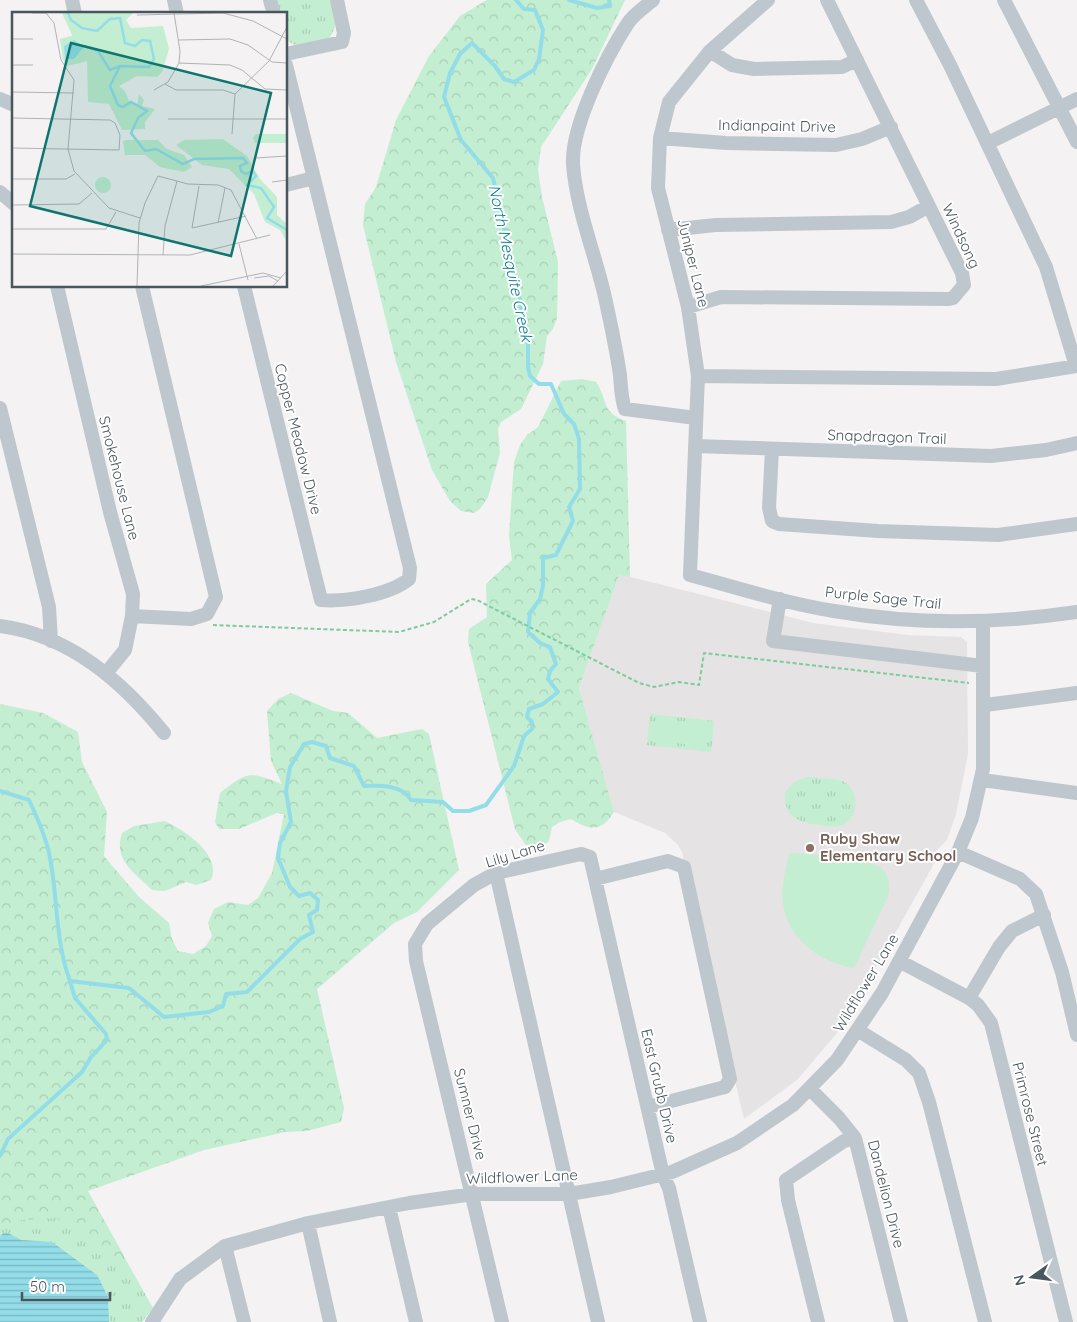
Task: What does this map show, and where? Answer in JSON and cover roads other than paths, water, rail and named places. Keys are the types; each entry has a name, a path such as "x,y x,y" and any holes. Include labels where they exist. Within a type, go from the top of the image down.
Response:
{"street":[{"path":"288,54 342,42 344,33 336,0"},
{"path":"653,0 629,21 607,60 573,145 573,165 578,194 604,292 620,375 621,400 625,409 696,418"},
{"name":"Juniper Lane","path":"690,575 698,376 688,307 658,188 660,138 669,102 710,51 768,0"},
{"name":"Windsong","path":"688,307 721,297 953,298 964,285 962,273 827,0"},
{"path":"698,376 996,379 1076,366 1046,267 988,143 916,0"},
{"path":"1004,0 1077,142"},
{"path":"710,51 732,65 754,69 842,67 857,60"},
{"path":"288,73 314,178 288,184"},
{"path":"0,99 12,104"},
{"path":"988,143 1077,99"},
{"name":"Indianpaint Drive","path":"660,138 726,143 836,145 862,139 891,128"},
{"name":"Copper Meadow Drive","path":"244,288 321,600 338,601 398,588 409,579 410,568 314,178"},
{"path":"1,194 12,202"},
{"path":"668,230 716,225 891,222 909,218 929,206"},
{"name":"Smokehouse Lane","path":"57,288 110,512 133,594 132,616 125,650 107,672"},
{"path":"132,616 191,619 207,614 216,597 142,288"},
{"path":"0,408 48,607 51,641"},
{"name":"Snapdragon Trail","path":"695,446 991,456 1046,450 1077,443"},
{"path":"772,449 769,508 772,520 779,524 878,531 998,534 1077,524"},
{"name":"Purple Sage Trail","path":"690,575 780,599 835,611 903,620 983,621 1077,612"},
{"path":"780,599 773,641 984,666"},
{"name":"Wildflower Lane","path":"152,1322 180,1279 225,1246 308,1223 389,1207 473,1194 569,1194 663,1176 737,1142 777,1117 810,1090 837,1060 859,1031 958,852 972,818 982,780 984,705 983,621"},
{"path":"0,626 14,628 51,641 91,660 107,672 142,706 164,733"},
{"path":"984,705 1077,693"},
{"path":"982,780 1077,792"},
{"path":"958,852 1020,879 1036,894 1062,972 1077,1035"},
{"name":"Lily Lane","path":"415,944 427,924 474,885 496,873 564,856 581,854 590,857"},
{"name":"East Grubb Drive","path":"590,857 663,1176 669,1188 700,1322"},
{"path":"596,879 668,861 684,867 730,1079 725,1087 648,1107"},
{"path":"496,873 598,1322"},
{"path":"969,998 999,947 1012,931 1044,915"},
{"name":"Sumner Drive","path":"415,944 416,960 502,1322"},
{"name":"Primrose Street","path":"899,961 969,998 978,1005 991,1023 1066,1322"},
{"path":"859,1031 906,1060 919,1073 929,1102 985,1322"},
{"name":"Dandelion Drive","path":"810,1090 839,1118 855,1138 901,1322"},
{"path":"818,1322 788,1200 786,1180 844,1141 855,1138"},
{"path":"389,1207 416,1322"},
{"path":"308,1223 330,1322"},
{"path":"225,1246 244,1322"}],"water":[{"path":"8,1233 21,1240 52,1242 97,1275 108,1297 109,1322 0,1322 0,1236"}],"waterway":[{"name":"North Mesquite Creek","path":"0,791 29,800 47,843 53,873 59,935 70,981 129,988 164,1017 209,1012 223,1006 226,994 247,992 300,939 313,932 309,915 317,910 318,900 310,893 299,896 290,887 278,858 280,843 291,822 286,791 290,767 304,744 312,742 326,746 330,758 354,766 364,786 391,787 402,791 411,800 443,802 453,811 469,811 486,805 514,766 524,736 532,729 532,722 527,717 529,709 543,704 558,692 548,679 550,671 556,664 550,647 540,643 528,632 530,613 540,599 543,586 543,558 556,555 573,521 569,507 580,489 579,439 574,424 564,414 551,384 539,384 530,376 528,367 528,336 493,178 461,140 444,97 450,73 460,54 472,43 495,66 504,79 514,82 534,70 539,59 543,30 535,10 524,9 516,0"},
{"name":"North Mesquite Creek","path":"569,0 597,8 610,6 609,0"},
{"path":"0,1156 8,1139 82,1072 91,1057 107,1040 106,1034 75,998 70,981"}],"place":[{"name":"Ruby Shaw Elementary School","path":"810,848"}]}
